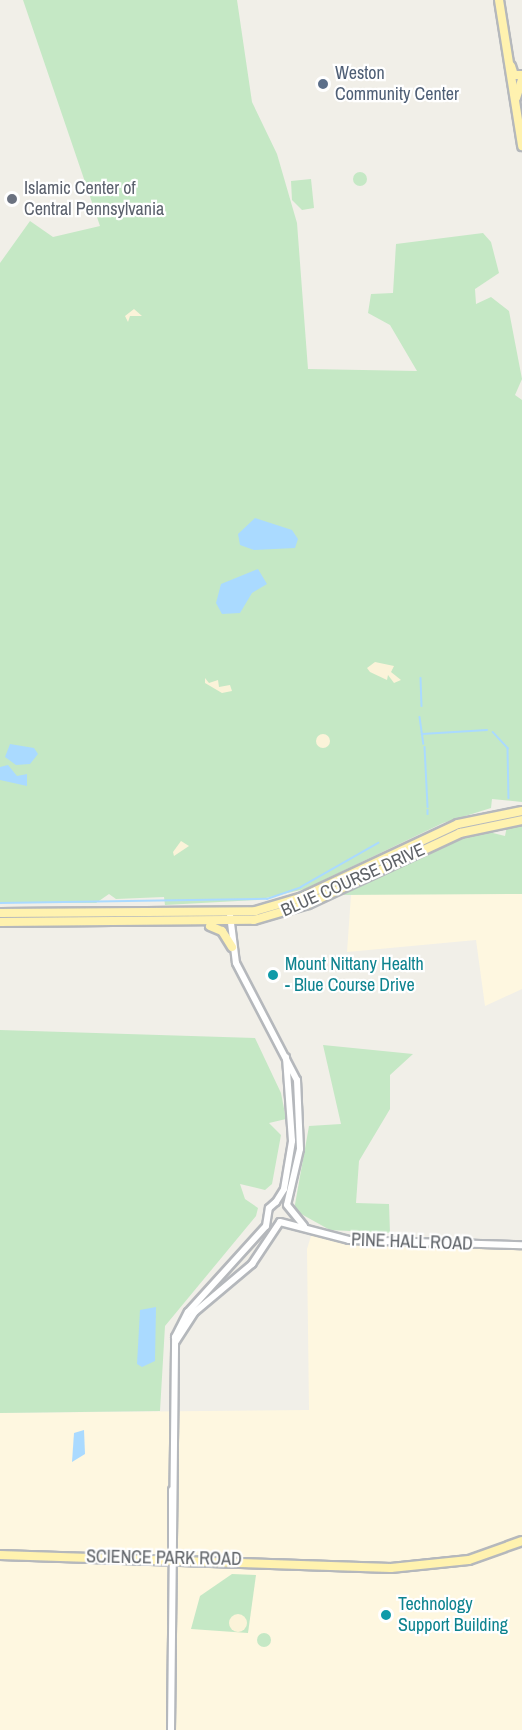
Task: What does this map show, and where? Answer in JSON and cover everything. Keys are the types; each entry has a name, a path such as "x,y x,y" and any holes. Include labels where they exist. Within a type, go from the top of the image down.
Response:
{"main road":[{"path":"499,0 522,146"},
{"path":"505,41 512,73 522,77 516,89 516,118"},
{"name":"BLUE COURSE DRIVE","path":"0,913 230,920 300,898 458,824 522,811"},
{"name":"BLUE COURSE DRIVE","path":"0,922 203,925 301,907 460,833 522,820"},
{"path":"203,925 222,931 232,947"},
{"name":"SCIENCE PARK ROAD","path":"0,1555 396,1565 469,1560 522,1541"}],"street":[{"path":"174,1344 195,1312 257,1257 281,1222 287,1209 301,1123 297,1080 232,947 230,920"},
{"path":"171,1730 174,1344 186,1316 247,1249 284,1189 292,1142 286,1057"},
{"name":"PINE HALL ROAD","path":"275,1202 287,1209 304,1226"},
{"name":"PINE HALL ROAD","path":"268,1214 281,1222 304,1226 349,1240 522,1245"}],"shaded area":[{"path":"369,892 522,894 522,989 485,1006 476,940 347,952 351,895"},
{"path":"322,1234 409,1242 522,1240 522,1730 0,1730 0,1413 309,1410 307,1249 311,1236"}],"green space":[{"path":"23,0 237,0 252,102 277,154 297,223 308,369 417,371 390,325 368,313 371,294 393,293 396,244 483,233 491,242 499,273 475,289 476,304 491,297 509,311 522,379 515,395 522,400 522,802 492,799 491,808 443,823 305,889 257,900 165,905 164,897 116,899 109,894 96,903 0,903 0,263 30,221 53,237 100,226"},
{"path":"357,172 363,172 367,179 363,186 357,186 353,182 353,176"},
{"path":"311,179 314,208 302,210 292,200 291,181"},
{"path":"522,823 522,894 333,895 432,848 485,831 505,836 507,826"},
{"path":"0,1030 255,1038 281,1093 286,1119 269,1123 281,1135 272,1184 265,1190 240,1184 245,1199 258,1208 256,1216 165,1326 160,1411 0,1413"},
{"path":"323,1045 413,1054 390,1075 390,1109 359,1161 356,1203 389,1204 390,1233 330,1230 294,1210 309,1126 341,1124"},
{"path":"232,1574 256,1575 248,1633 191,1629 200,1596"},
{"path":"261,1633 267,1633 271,1640 267,1647 261,1647 257,1643 257,1637"}],"sand":[{"path":"134,309 142,316 130,316 128,322 125,316"},
{"path":"375,662 394,666 391,672 401,680 394,683 388,675 387,680 370,672 367,668"},
{"path":"205,678 209,683 218,680 219,687 230,685 232,691 222,693 205,683"},
{"path":"323,734 328,736 330,741 328,746 323,748 318,746 316,741 318,736"},
{"path":"181,841 189,846 174,856 173,852"},
{"path":"234,1614 242,1614 247,1619 245,1630 234,1632 229,1627 229,1619"}],"water":[{"path":"255,518 292,530 298,539 295,548 254,550 240,545 238,534"},
{"path":"258,569 267,584 252,593 240,613 222,614 216,603 221,584"},
{"path":"10,744 34,748 38,754 30,764 16,765 5,757"},
{"path":"8,765 17,776 27,774 27,786 0,780 0,767"},
{"path":"156,1307 155,1361 142,1367 137,1364 140,1310"},
{"path":"84,1430 85,1454 72,1462 74,1433"}],"waterway":[{"path":"421,678 422,706"},
{"path":"420,717 424,744"},
{"path":"422,734 487,730"},
{"path":"493,732 508,748 509,798"},
{"path":"425,747 428,807"},
{"path":"0,903 267,899 301,887 378,843"}],"place":[{"name":"Weston Community Center","path":"323,84"},
{"name":"Islamic Center of Central Pennsylvania","path":"12,199"},
{"name":"Mount Nittany Health - Blue Course Drive","path":"273,975"},
{"name":"Technology Support Building","path":"386,1615"}]}
